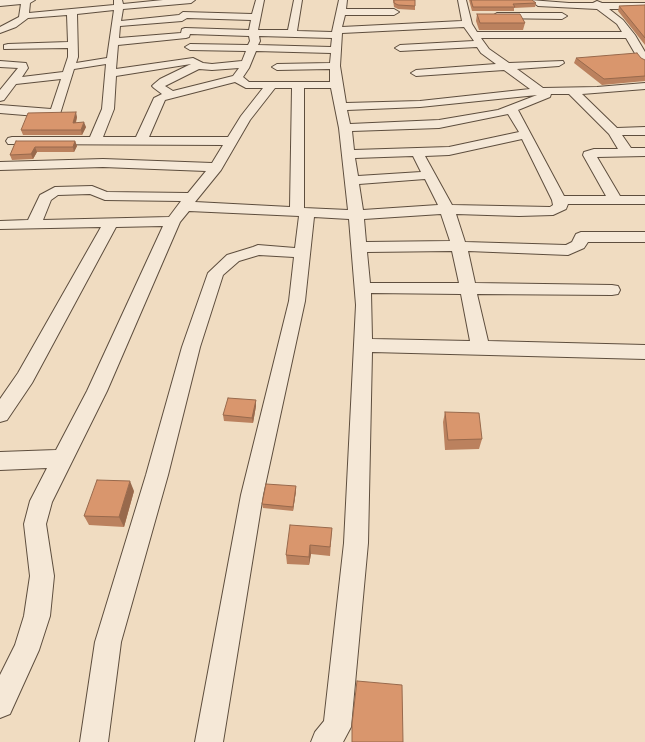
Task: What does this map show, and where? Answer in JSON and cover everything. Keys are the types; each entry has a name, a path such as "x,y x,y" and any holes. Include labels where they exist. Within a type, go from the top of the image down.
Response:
{"street":[{"path":"4,50 21,34 26,17 26,0"},
{"path":"0,2 31,0"},
{"path":"0,18 72,12 119,4 191,0 183,17 196,64"},
{"path":"289,34 292,33 298,0"},
{"path":"391,0 394,12 405,26"},
{"path":"345,128 439,124 510,109 546,95 480,43 474,18 462,0"},
{"path":"534,0 538,3 645,6"},
{"path":"95,141 108,109 113,42 119,4"},
{"path":"597,4 620,22 637,40 645,62"},
{"path":"225,5 234,8 258,8"},
{"path":"325,742 337,728 356,544 362,345 362,288 359,247 345,128 336,85 336,32 342,6 394,12"},
{"path":"116,24 258,8"},
{"path":"141,141 156,103 160,98 169,94 237,78 247,67 255,41 253,33 258,8"},
{"path":"0,110 48,113 56,111 73,57 72,12"},
{"path":"113,42 186,33 289,34 336,32 474,18 562,16"},
{"path":"0,30 13,26 26,17"},
{"path":"400,48 480,43 524,35 637,40"},
{"path":"520,46 527,45 529,42 524,35"},
{"path":"480,43 504,48"},
{"path":"4,50 73,45"},
{"path":"190,47 336,50"},
{"path":"0,704 26,650 37,616 42,576 35,524 41,501 97,391 183,208 216,167 233,141 272,73 280,49"},
{"path":"14,81 69,71 112,60"},
{"path":"416,73 558,63"},
{"path":"0,64 22,65 23,68 0,98"},
{"path":"111,73 196,64 247,67"},
{"path":"169,94 158,86 196,64"},
{"path":"237,78 246,85 272,73 335,66"},
{"path":"272,73 298,86 336,85"},
{"path":"209,742 252,495 297,300 302,212 298,86"},
{"path":"341,106 420,104 539,91 573,91 645,86"},
{"path":"573,91 636,152 645,167"},
{"path":"34,224 45,198 55,191 92,190 105,196 183,208 356,215 447,210 553,211 561,206 559,200 526,134 510,109"},
{"path":"0,160 12,141 26,112"},
{"path":"614,132 645,131"},
{"path":"348,154 449,151 526,134"},
{"path":"12,141 233,141"},
{"path":"417,152 447,210 459,246 480,347"},
{"path":"616,200 589,155 594,153 636,152"},
{"path":"0,166 103,163 216,167"},
{"path":"352,180 430,175"},
{"path":"559,200 645,200"},
{"path":"0,225 111,222 183,208"},
{"path":"0,414 8,390 25,378 111,222"},
{"path":"359,247 459,246 568,250 579,245 581,237 645,237"},
{"path":"94,742 108,642 157,476 191,348 216,273 233,258 258,250 301,253"},
{"path":"362,288 612,290"},
{"path":"362,345 645,352"},
{"path":"0,460 62,458"}],"building":[{"path":"394,0 415,0 415,6 398,5 394,3"},
{"path":"471,0 532,0 536,3 513,4 515,7 473,7"},
{"path":"645,5 645,38 619,6"},
{"path":"477,14 520,14 525,23 480,23"},
{"path":"637,53 645,60 645,76 604,79 576,58"},
{"path":"76,112 73,123 84,122 81,130 21,130 28,113"},
{"path":"16,141 75,141 73,147 35,147 31,154 10,155"},
{"path":"228,398 256,400 252,418 223,415"},
{"path":"445,412 479,413 482,439 448,440"},
{"path":"97,480 130,481 119,517 84,516"},
{"path":"266,484 296,486 293,507 262,504"},
{"path":"290,525 332,528 330,547 310,545 309,557 286,555"},
{"path":"357,681 402,685 403,742 352,742"}]}
